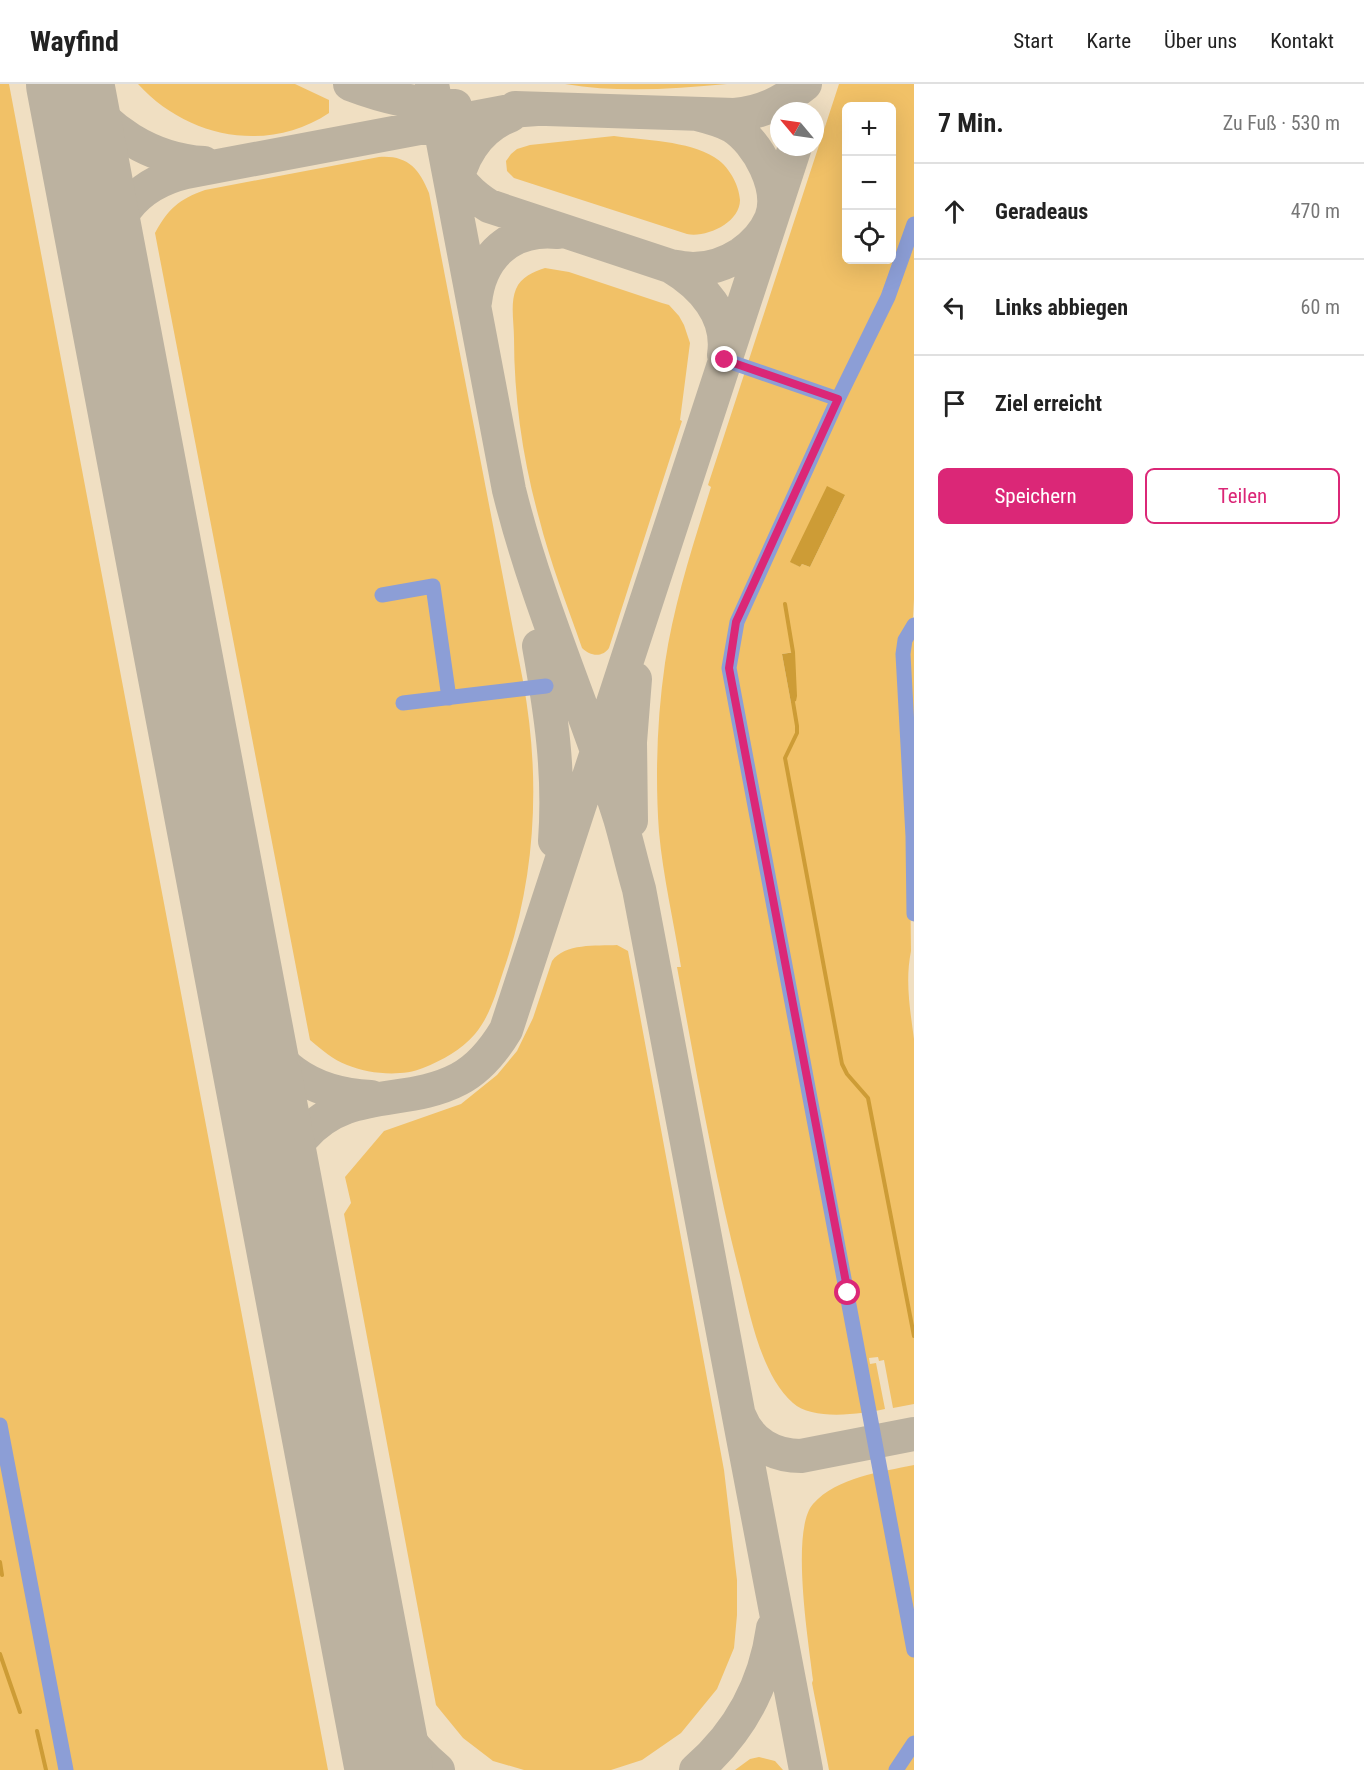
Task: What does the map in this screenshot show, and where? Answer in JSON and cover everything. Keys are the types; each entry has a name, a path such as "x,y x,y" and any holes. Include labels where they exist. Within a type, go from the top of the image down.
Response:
{"lane":[{"path":"914,224 888,297 838,399 736,622 729,668 914,1650"},
{"path":"725,360 838,399"},
{"path":"382,595 433,586 449,698"},
{"path":"914,625 905,640 903,654 913,836 914,914"},
{"path":"403,703 546,686"},
{"path":"0,1425 66,1770"},
{"path":"896,1770 914,1743"}],"shaded area":[{"path":"0,84 914,84 914,1770 13,1770 0,1730"},
{"path":"0,84 9,84 328,1770 0,1770"},
{"path":"138,84 295,84 329,100 329,113 305,126 280,133 255,136 229,134 204,128 180,117"},
{"path":"565,84 727,84 666,89 625,89"},
{"path":"839,84 914,84 914,599 913,617 907,627 911,951 908,984 914,1039 914,1404 893,1408 884,1360 879,1361 878,1357 869,1358 870,1364 876,1363 885,1409 838,1415 812,1412 801,1409 793,1403 773,1377 758,1343 722,1198 677,967 681,967 661,849 657,790 659,726 665,663 679,596 711,487 708,485 815,156 824,156 824,130","holes":["845,495 810,567 802,564 800,567 791,562","795,652 791,703 782,654"]},
{"path":"614,136 679,144 714,157 732,175 740,200 739,208 734,216 721,227 703,234 687,234 514,178 507,171 506,161 517,149 530,145"},
{"path":"379,157 397,158 411,165 421,177 429,193 523,681 532,755 532,828 523,901 514,937 489,1012 475,1034 464,1045 438,1062 405,1073 365,1071 347,1065 310,1040 155,233 175,206 188,197 205,190"},
{"path":"545,268 569,272 669,305 684,325 690,343 680,420 682,421 609,648 599,655 589,653 582,648 559,583 533,496 520,429 513,300 516,289 524,278"},
{"path":"827,486 845,495 810,567 802,564 800,567 790,562"},
{"path":"914,631 914,810 906,654"},
{"path":"795,652 797,696 796,701 791,703 782,654"},
{"path":"617,945 628,951 724,1470 737,1580 734,1648 717,1689 681,1733 642,1760 611,1770 524,1770 493,1761 463,1738 436,1705 344,1214 351,1203 345,1177 384,1131 461,1104 497,1075 517,1051 533,1018 552,961 558,955 573,948"},
{"path":"914,1465 914,1770 829,1770 812,1683 805,1616 802,1562 806,1518 813,1504 834,1488 860,1477"},
{"path":"759,1757 775,1761 783,1770 735,1770 750,1759"}],"waterway":[{"path":"785,604 793,652"},
{"path":"793,702 797,733 785,758 842,1064 847,1074 868,1098 914,1336"},
{"path":"0,1562 2,1575"},
{"path":"0,1654 20,1712"},
{"path":"37,1731 46,1770"}],"taxiway":[{"path":"77,84 100,115 131,140 166,156 204,163"},
{"path":"350,84 402,100 455,106"},
{"path":"432,84 509,490 533,573 620,818 639,889 806,1770"},
{"path":"515,108 734,115 772,106 805,84"},
{"path":"106,275 112,238 118,222 137,196 167,178 186,172 510,111 537,109"},
{"path":"449,162 466,187 489,206 670,266 690,269 706,268 736,257 759,238 771,219 774,194 766,167 742,133 724,122 697,114"},
{"path":"455,194 460,169 471,147 488,128 511,115"},
{"path":"283,1206 283,1188 289,1161 303,1137 320,1121 338,1110 378,1099 418,1093 459,1079 474,1070 486,1058 506,1030 792,156"},
{"path":"475,302 483,271 501,248 526,234 558,232"},
{"path":"670,266 693,282 718,314 725,340 724,355"},
{"path":"539,646 555,767 555,841"},
{"path":"631,821 630,742 635,679"},
{"path":"245,1008 267,1046 294,1073 328,1090 371,1097"},
{"path":"740,1417 750,1434 764,1446 781,1454 801,1456 914,1434"},
{"path":"696,1770 725,1740 738,1724 748,1706 764,1669 773,1628"},
{"path":"371,1675 398,1727 416,1749 438,1770"}],"runway":[{"path":"70,84 389,1770"}],"route":[{"path":"725,360 838,399 736,622 729,668 848,1293"}]}
